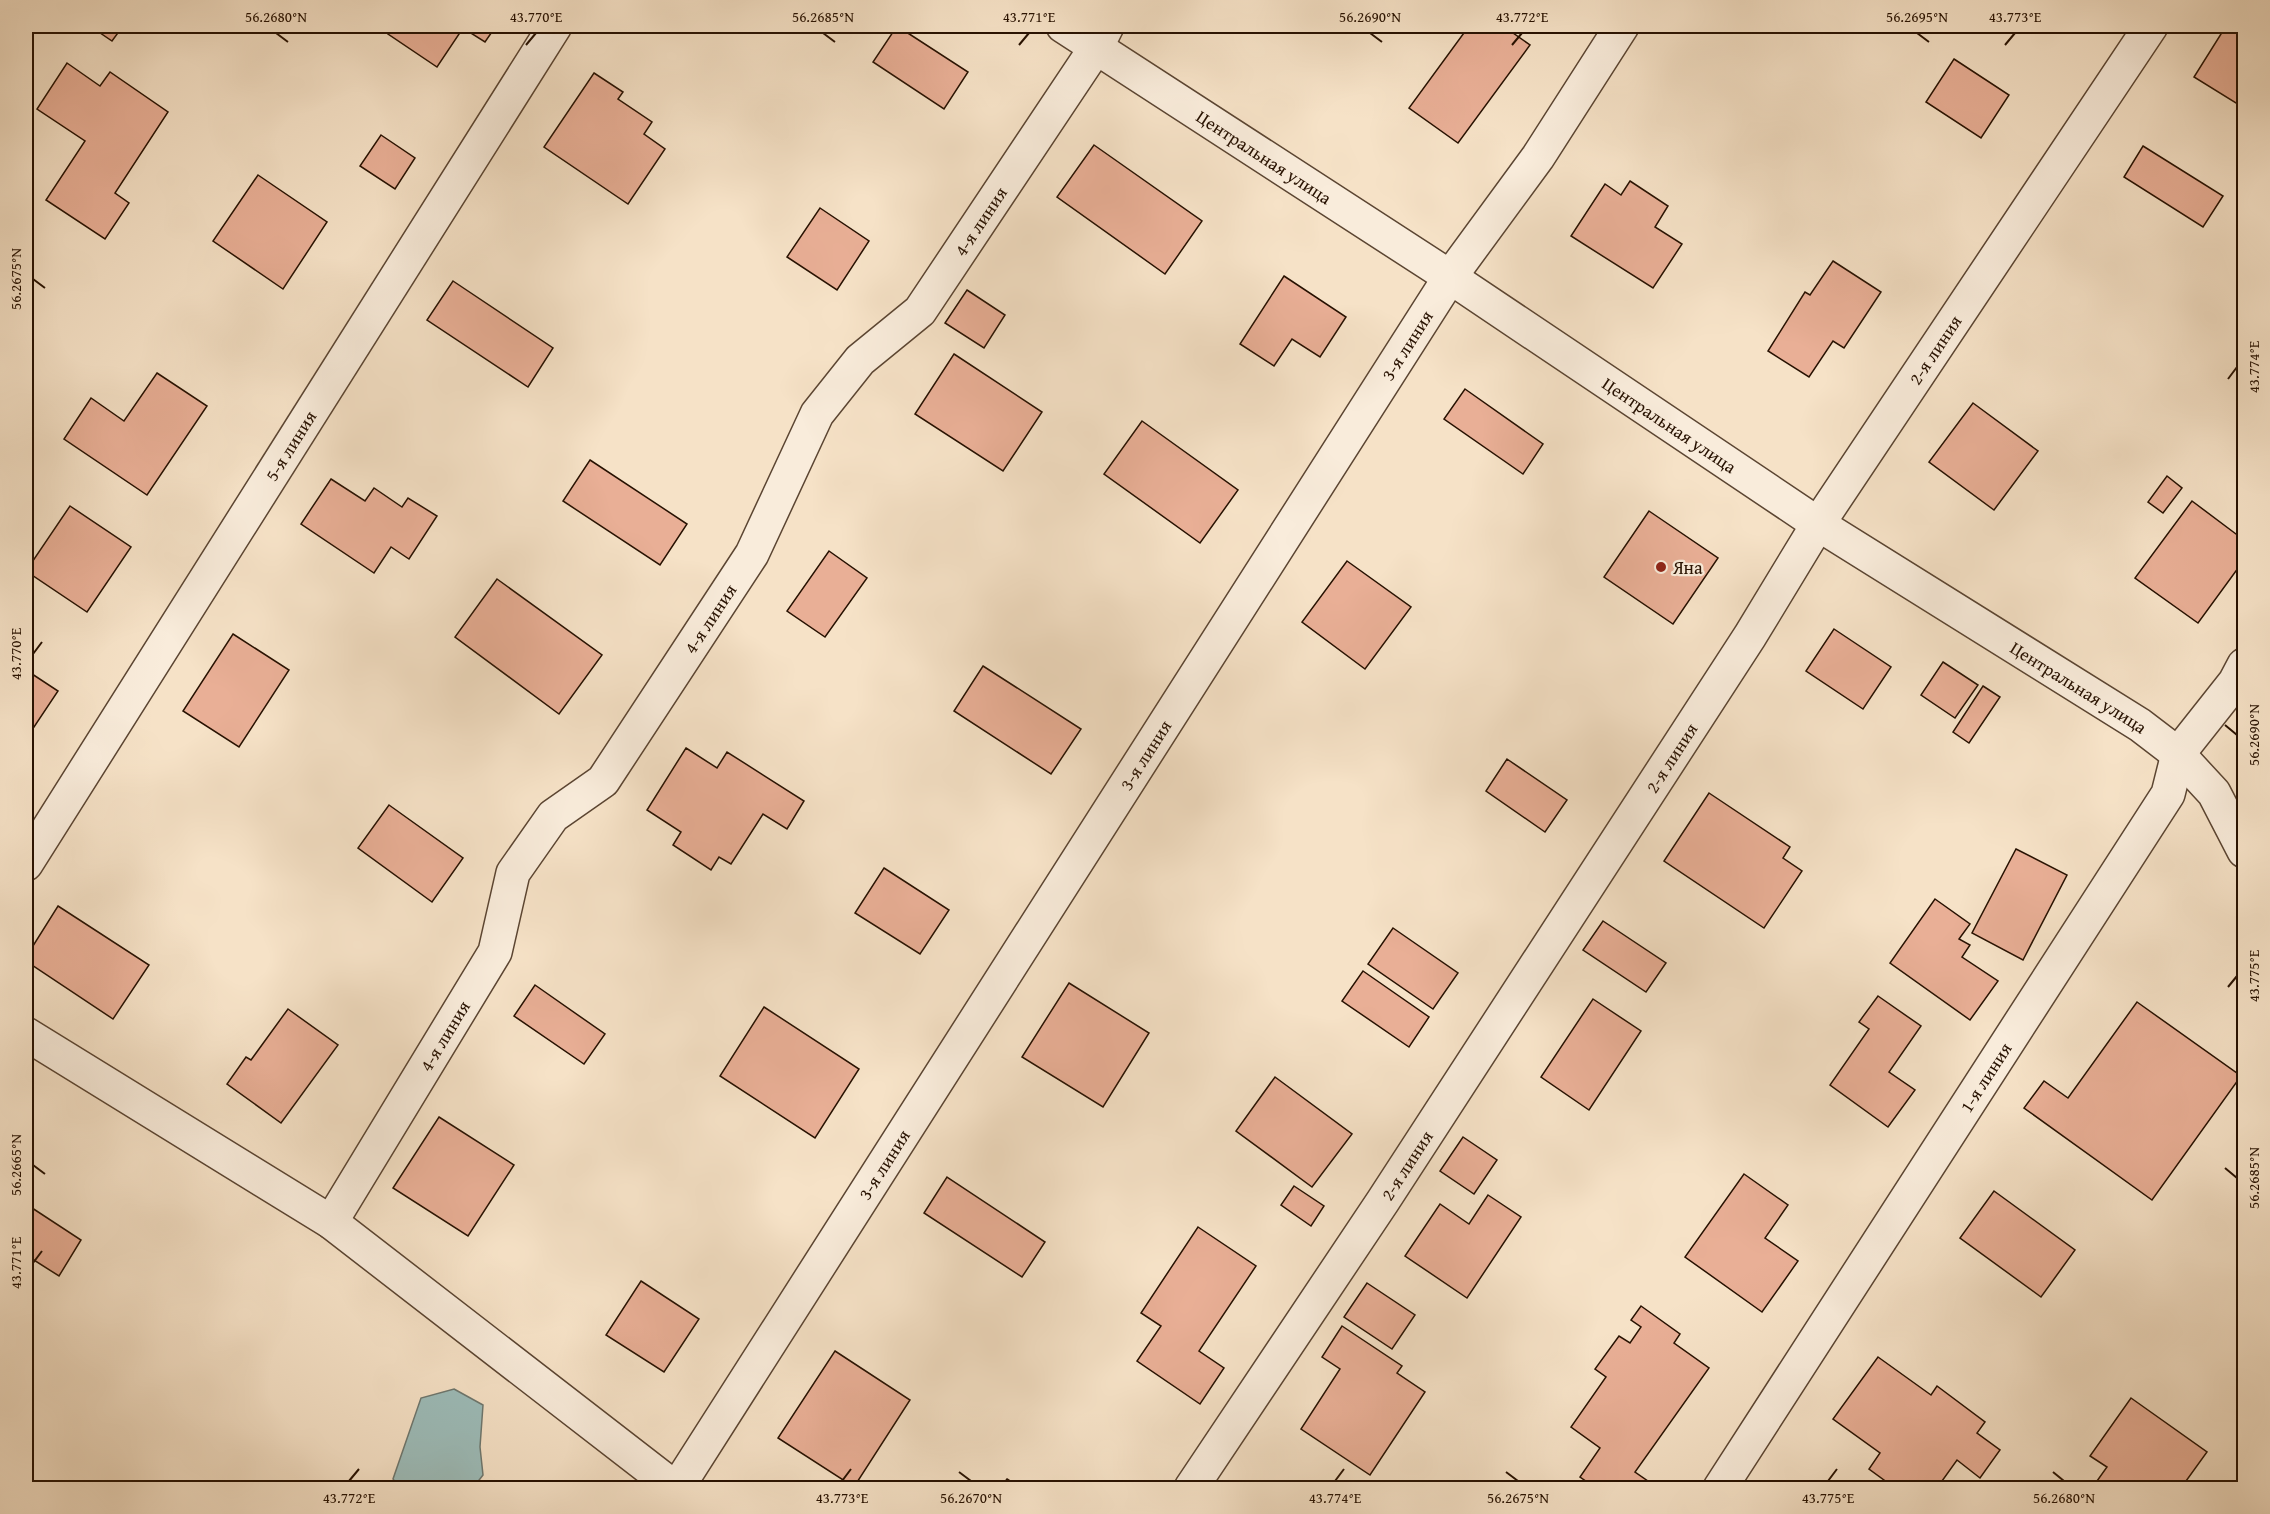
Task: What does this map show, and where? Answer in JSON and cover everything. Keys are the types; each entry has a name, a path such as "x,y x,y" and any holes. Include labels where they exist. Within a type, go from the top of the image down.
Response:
{"street":[{"name":"5-я линия","path":"26,864 555,26"},
{"name":"Центральная улица","path":"1063,26 1102,36 1450,277 1818,524 2140,725 2178,754 2214,793 2243,844"},
{"name":"3-я линия","path":"676,1488 1450,277 1538,157 1622,26"},
{"name":"2-я линия","path":"1191,1488 1383,1201 1743,646 1818,524 2151,26"},
{"name":"4-я линия","path":"331,1222 495,952 513,873 553,816 603,781 752,554 818,414 860,360 920,311 1102,36"},
{"name":"1-я линия","path":"1720,1488 2168,794 2178,754 2235,682 2244,665"},
{"path":"26,1034 331,1222 676,1488"}],"water":[{"path":"454,1389 483,1405 480,1447 483,1475 473,1488 399,1488 393,1479 421,1398"}],"building":[{"path":"90,26 123,26 112,41"},
{"path":"393,26 496,26 485,42 463,28 437,67 388,34"},
{"path":"897,26 968,72 944,109 873,62"},
{"path":"1469,26 1503,26 1530,45 1458,143 1409,108"},
{"path":"2079,26 2093,26 2088,32"},
{"path":"2226,26 2244,35 2244,108 2194,77"},
{"path":"1954,59 2009,95 1981,138 1926,102"},
{"path":"67,63 100,86 110,72 168,112 115,193 129,203 105,239 46,200 85,141 37,109"},
{"path":"594,73 623,92 618,99 652,122 644,134 665,149 628,204 544,147"},
{"path":"381,135 415,158 395,189 360,166"},
{"path":"1094,145 1202,221 1165,274 1057,197"},
{"path":"2143,146 2223,196 2203,227 2124,177"},
{"path":"258,175 327,222 283,289 213,241"},
{"path":"1630,181 1668,206 1655,227 1682,244 1653,288 1571,236 1605,184 1621,195"},
{"path":"820,208 869,241 837,290 787,257"},
{"path":"1833,261 1881,292 1844,348 1833,341 1809,377 1768,351 1805,292 1810,295"},
{"path":"1284,276 1346,317 1320,357 1292,339 1274,366 1240,344"},
{"path":"453,281 553,348 528,387 427,320"},
{"path":"967,290 1005,315 984,348 945,323"},
{"path":"954,354 1042,412 1003,471 915,414"},
{"path":"157,373 207,406 147,495 64,439 91,398 124,421"},
{"path":"1465,389 1543,444 1523,474 1444,419"},
{"path":"1973,403 2038,451 1994,510 1929,462"},
{"path":"1142,421 1238,490 1200,543 1104,474"},
{"path":"590,460 687,524 660,565 563,501"},
{"path":"2167,476 2182,488 2163,513 2148,502"},
{"path":"331,479 365,501 374,488 402,507 408,498 437,516 409,559 391,547 374,573 301,524"},
{"path":"2192,501 2244,540 2244,560 2198,623 2135,578"},
{"path":"70,506 131,547 87,612 26,571"},
{"name":"Яна","path":"1649,511 1718,558 1673,624 1604,577"},
{"path":"829,551 867,578 825,637 787,611"},
{"path":"1347,561 1411,607 1365,669 1302,622"},
{"path":"497,579 602,655 559,714 455,637"},
{"path":"1834,629 1891,667 1863,709 1806,671"},
{"path":"233,634 289,670 239,747 183,711"},
{"path":"1943,662 1978,685 1955,718 1921,695"},
{"path":"983,666 1081,729 1051,774 954,711"},
{"path":"26,670 58,691 34,727 26,722"},
{"path":"1983,686 2000,697 1969,743 1953,732"},
{"path":"686,748 717,768 727,752 804,801 787,829 763,814 731,864 719,857 711,870 673,845 681,832 647,810"},
{"path":"1507,759 1567,800 1545,832 1486,791"},
{"path":"1709,793 1790,847 1783,858 1802,871 1764,928 1664,861"},
{"path":"389,805 463,858 432,902 358,848"},
{"path":"2016,849 2067,875 2023,960 1972,933"},
{"path":"884,868 949,910 920,954 855,913"},
{"path":"1935,899 1970,924 1959,939 1970,945 1962,957 1998,981 1970,1020 1890,963"},
{"path":"58,906 149,965 113,1019 26,961 26,957"},
{"path":"1603,921 1666,963 1646,992 1583,950"},
{"path":"1393,928 1458,973 1433,1009 1368,964"},
{"path":"1363,971 1429,1017 1409,1047 1342,1001"},
{"path":"1069,983 1149,1033 1103,1107 1022,1057"},
{"path":"535,985 605,1034 584,1064 514,1016"},
{"path":"1878,996 1921,1026 1889,1072 1915,1090 1888,1127 1830,1085 1869,1029 1859,1022"},
{"path":"1593,999 1641,1031 1589,1110 1541,1077"},
{"path":"2137,1002 2241,1076 2152,1200 2024,1108 2044,1081 2068,1098"},
{"path":"764,1007 859,1069 815,1138 720,1076"},
{"path":"288,1009 338,1045 281,1123 227,1084 246,1057 251,1060"},
{"path":"1275,1077 1352,1134 1312,1187 1236,1131"},
{"path":"439,1117 514,1165 468,1236 393,1188"},
{"path":"1463,1137 1497,1160 1474,1194 1440,1171"},
{"path":"1744,1174 1788,1205 1765,1238 1798,1261 1762,1312 1685,1257"},
{"path":"947,1177 1045,1242 1022,1277 924,1213"},
{"path":"1294,1186 1324,1206 1311,1226 1281,1205"},
{"path":"1994,1191 2075,1250 2041,1297 1960,1238"},
{"path":"1488,1195 1521,1217 1467,1298 1405,1256 1440,1204 1469,1224"},
{"path":"26,1204 81,1240 59,1276 26,1255"},
{"path":"1198,1227 1256,1266 1199,1351 1224,1368 1200,1404 1137,1361 1161,1326 1141,1313"},
{"path":"641,1281 699,1319 664,1372 606,1335"},
{"path":"1367,1283 1415,1315 1392,1349 1344,1317"},
{"path":"1641,1306 1680,1334 1674,1343 1709,1368 1635,1472 1658,1488 1596,1488 1580,1477 1600,1448 1571,1427 1606,1377 1595,1369 1619,1336 1630,1343 1641,1327 1631,1320"},
{"path":"1342,1326 1402,1366 1397,1373 1425,1392 1370,1475 1301,1429 1340,1369 1322,1357"},
{"path":"835,1351 910,1400 854,1487 778,1438"},
{"path":"1878,1357 1931,1395 1937,1386 1985,1422 1977,1433 2000,1450 1980,1478 1957,1460 1937,1488 1895,1488 1869,1469 1880,1453 1833,1419"},
{"path":"2131,1398 2207,1452 2181,1488 2092,1488 2107,1467 2090,1456"},
{"path":"1007,1479 1021,1488 1000,1488"}],"place":[{"name":"Яна","path":"1661,567"}]}
